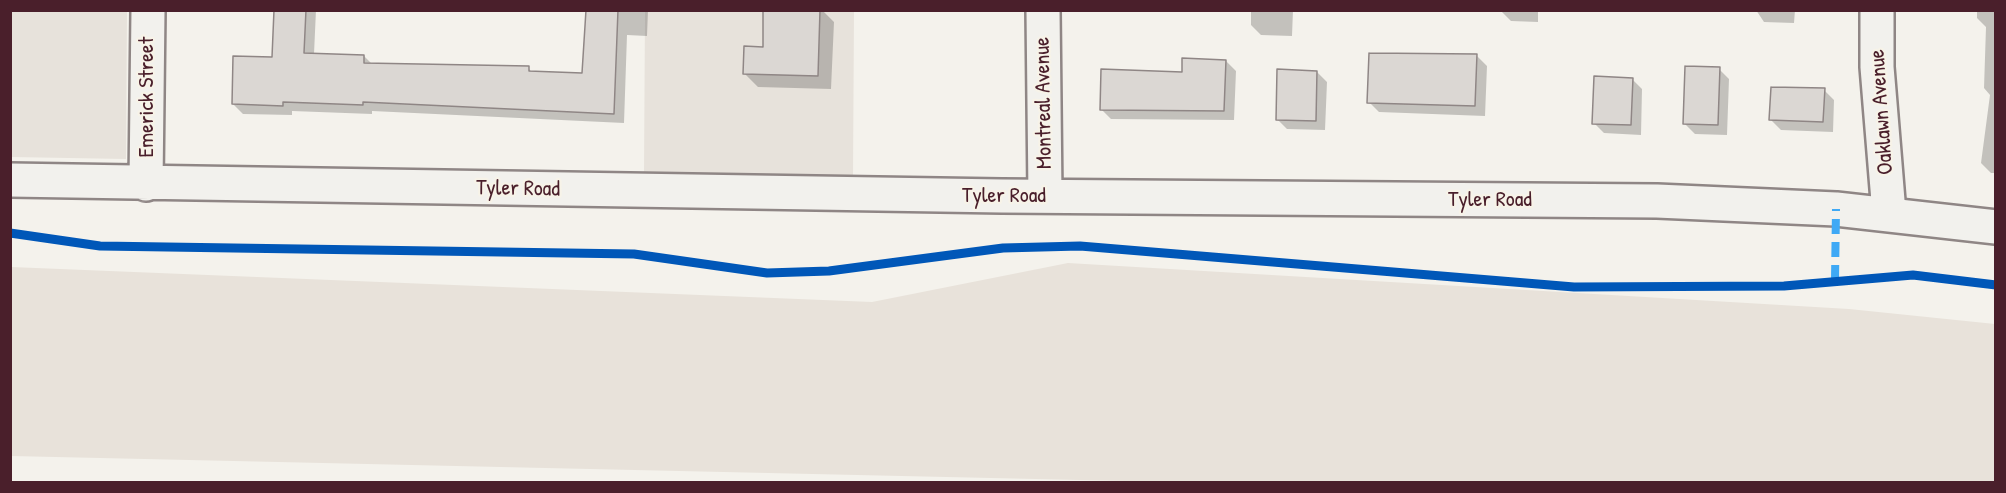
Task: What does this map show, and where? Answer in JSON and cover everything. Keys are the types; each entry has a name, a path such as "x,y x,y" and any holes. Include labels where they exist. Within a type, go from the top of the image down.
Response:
{"street":[{"name":"Emerick Street","path":"146,184 148,10"},
{"name":"Montreal Avenue","path":"1043,10 1045,196"},
{"name":"Oaklawn Avenue","path":"1877,10 1877,67 1888,213"},
{"name":"Tyler Road","path":"10,180 146,184 1045,196 1657,201 1888,213 1995,227"}],"shaded area":[{"path":"11,10 127,11 126,159 11,157"},
{"path":"645,11 854,11 853,176 644,172"},
{"path":"1068,263 1849,309 1995,324 1995,482 1169,482 11,456 11,267 872,302"}],"building":[{"path":"274,10 306,10 304,53 364,55 364,63 529,66 529,71 582,73 586,10 618,10 614,114 363,102 363,105 283,102 283,106 232,104 233,56 272,57"},
{"path":"763,10 820,10 818,76 743,74 744,46 763,47"},
{"path":"1369,53 1477,54 1475,106 1367,103"},
{"path":"1182,58 1226,60 1224,111 1100,110 1101,69 1182,72"},
{"path":"1685,66 1720,67 1718,125 1683,124"},
{"path":"1277,69 1317,71 1316,121 1276,120"},
{"path":"1594,76 1633,78 1631,125 1592,124"},
{"path":"1771,87 1825,88 1823,122 1769,120"}],"marked path":[{"path":"1835,280 1836,209"}],"cycle path":[{"path":"10,233 100,246 634,254 767,273 829,271 1003,248 1080,246 1574,287 1784,286 1913,275 1996,285"}]}
